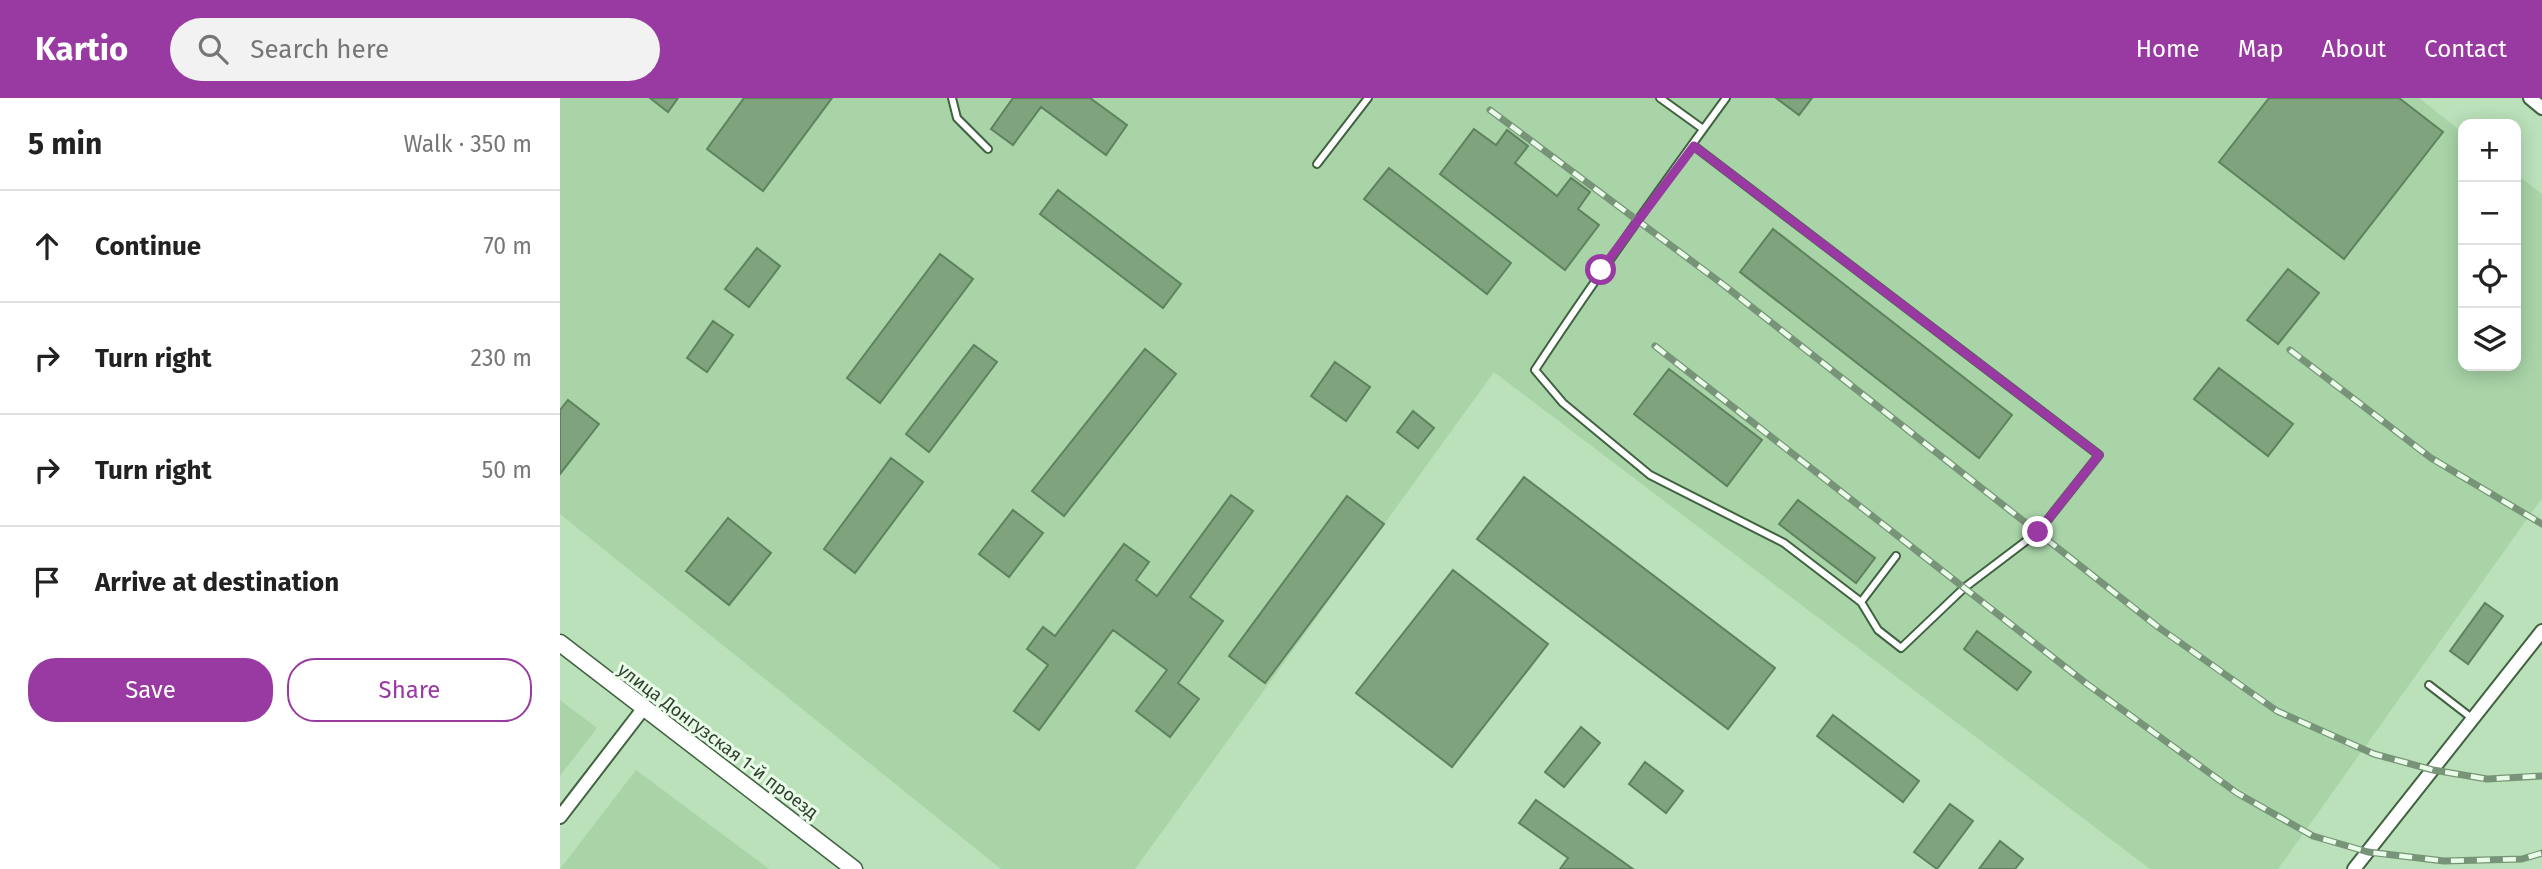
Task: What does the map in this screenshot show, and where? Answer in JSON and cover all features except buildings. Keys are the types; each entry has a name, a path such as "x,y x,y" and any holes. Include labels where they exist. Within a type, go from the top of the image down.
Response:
{"street":[{"path":"2530,98 2542,108"},
{"path":"2354,869 2542,631"},
{"name":"улица Донгузская 1-й проезд","path":"560,643 854,869"},
{"path":"560,817 643,709"}],"lane":[{"path":"952,98 957,118 988,149"},
{"path":"1317,164 1368,98"},
{"path":"1660,98 1703,129"},
{"path":"1694,146 2099,455 2038,532 1964,588 1901,648 1878,630 1861,602 1784,543 1650,475 1563,403 1535,370 1601,270 1694,146 1726,98"},
{"path":"1861,602 1896,556"},
{"path":"2429,685 2473,719"}],"shaded area":[{"path":"560,98 2419,98 2458,129 2458,371 2521,371 2521,178 2542,194 2542,498 2278,869 2150,869 1494,372 1135,869 1001,869 560,514"},
{"path":"560,700 597,728 560,776"},
{"path":"636,770 769,869 560,869"}],"railway":[{"path":"1490,110 1725,286 2158,627 2277,711 2374,754 2433,770 2487,779 2542,776"},
{"path":"1655,346 2087,684 2237,793 2313,836 2368,852 2444,861 2522,859 2542,853"},
{"path":"2290,350 2431,458 2542,524"}],"route":[{"path":"1601,270 1694,146 2099,455 2038,532"}]}
